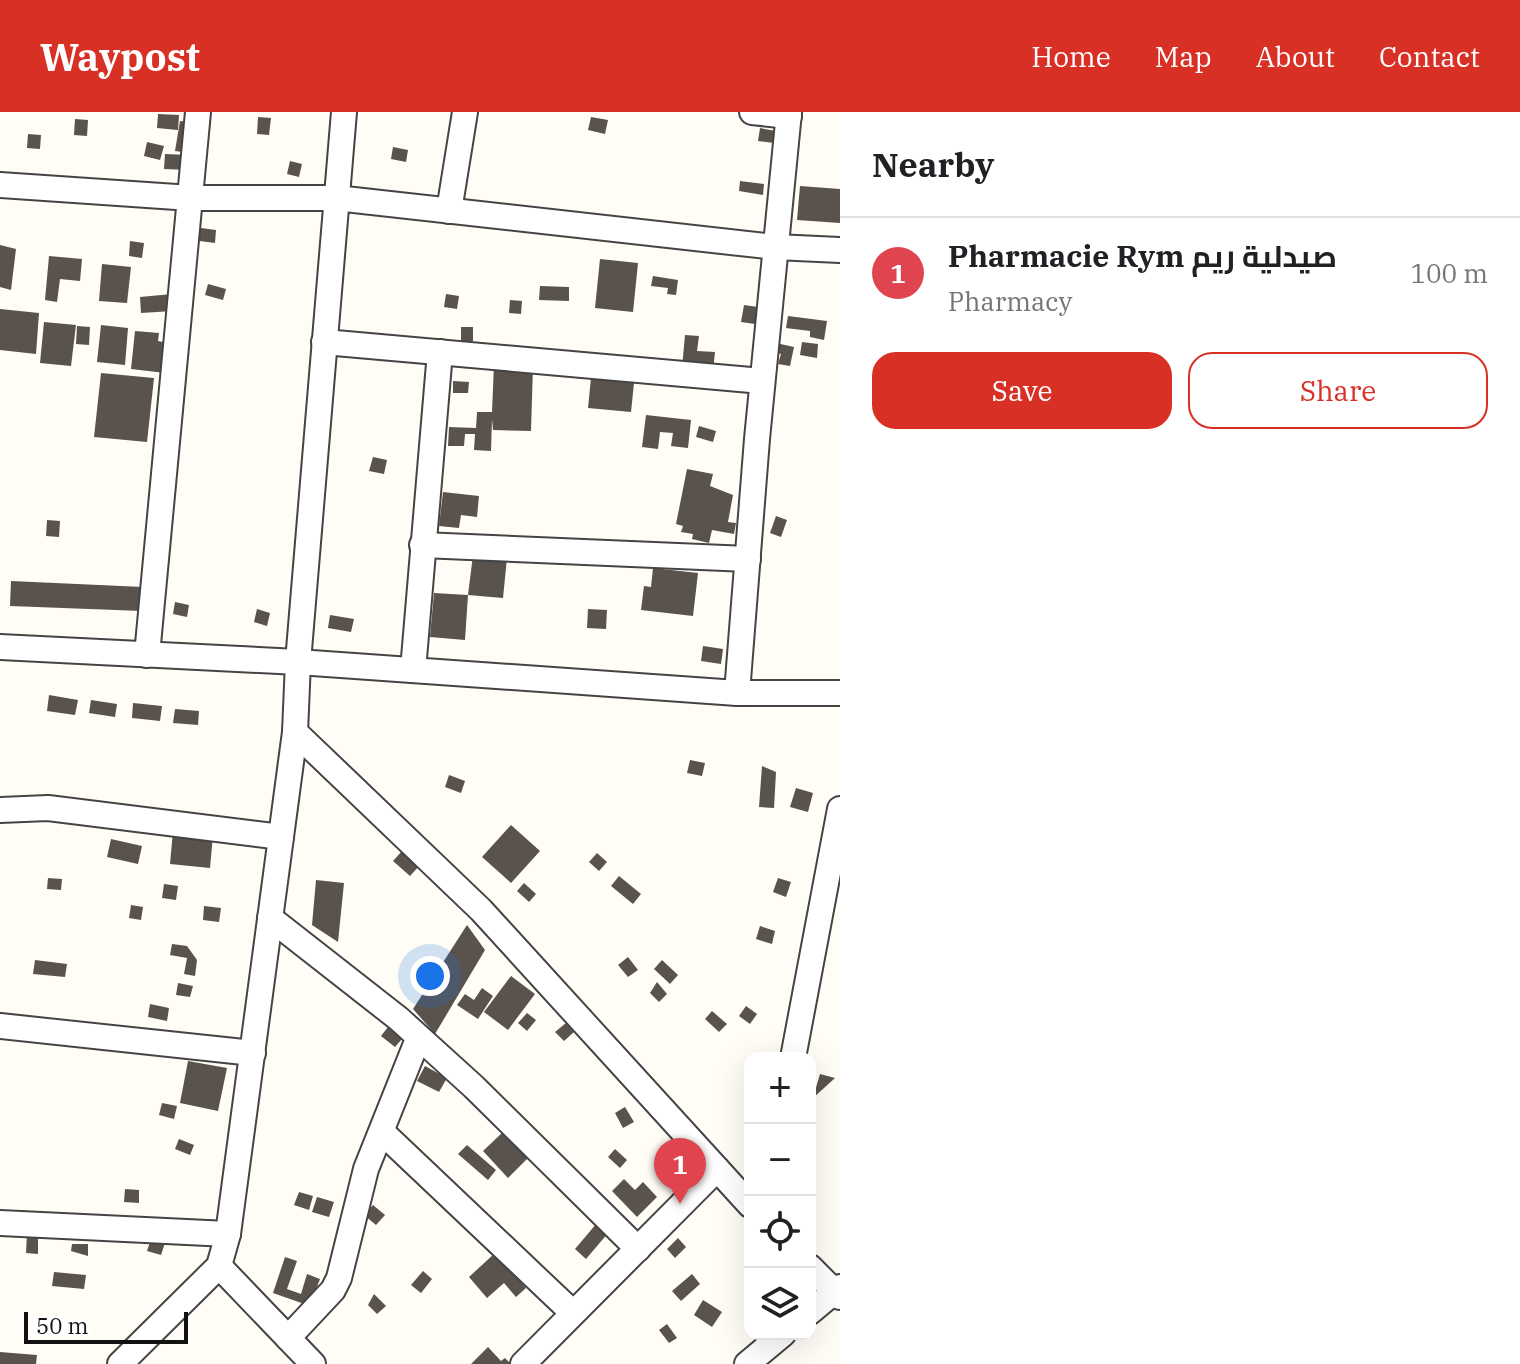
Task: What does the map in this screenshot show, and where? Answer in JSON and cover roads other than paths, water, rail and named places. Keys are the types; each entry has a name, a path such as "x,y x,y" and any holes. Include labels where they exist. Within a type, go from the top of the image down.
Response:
{"street":[{"path":"147,655 198,112"},
{"path":"120,1364 219,1266 228,1234 295,732 298,662 344,112"},
{"path":"449,211 465,112"},
{"path":"737,693 762,381 789,114 752,112"},
{"path":"0,185 191,198 336,198 775,247 840,250"},
{"path":"324,342 762,381"},
{"path":"413,670 440,352"},
{"path":"422,545 748,559"},
{"path":"0,647 298,662 737,693 840,693"},
{"path":"295,732 481,910 744,1198"},
{"path":"0,810 48,808 281,837"},
{"path":"794,1052 837,838 840,809"},
{"path":"270,918 399,1019 474,1087 638,1249"},
{"path":"0,1026 253,1053"},
{"path":"288,1338 333,1290 339,1278 366,1169 418,1039"},
{"path":"382,1132 573,1313"},
{"path":"523,1364 717,1169"},
{"path":"0,1223 228,1234"},
{"path":"219,1266 313,1364"},
{"path":"811,1268 838,1292 816,1308"},
{"path":"747,1364 776,1340"}],"place":[{"name":"Pharmacie Rym صيدلية ريم","path":"680,1204"}]}
